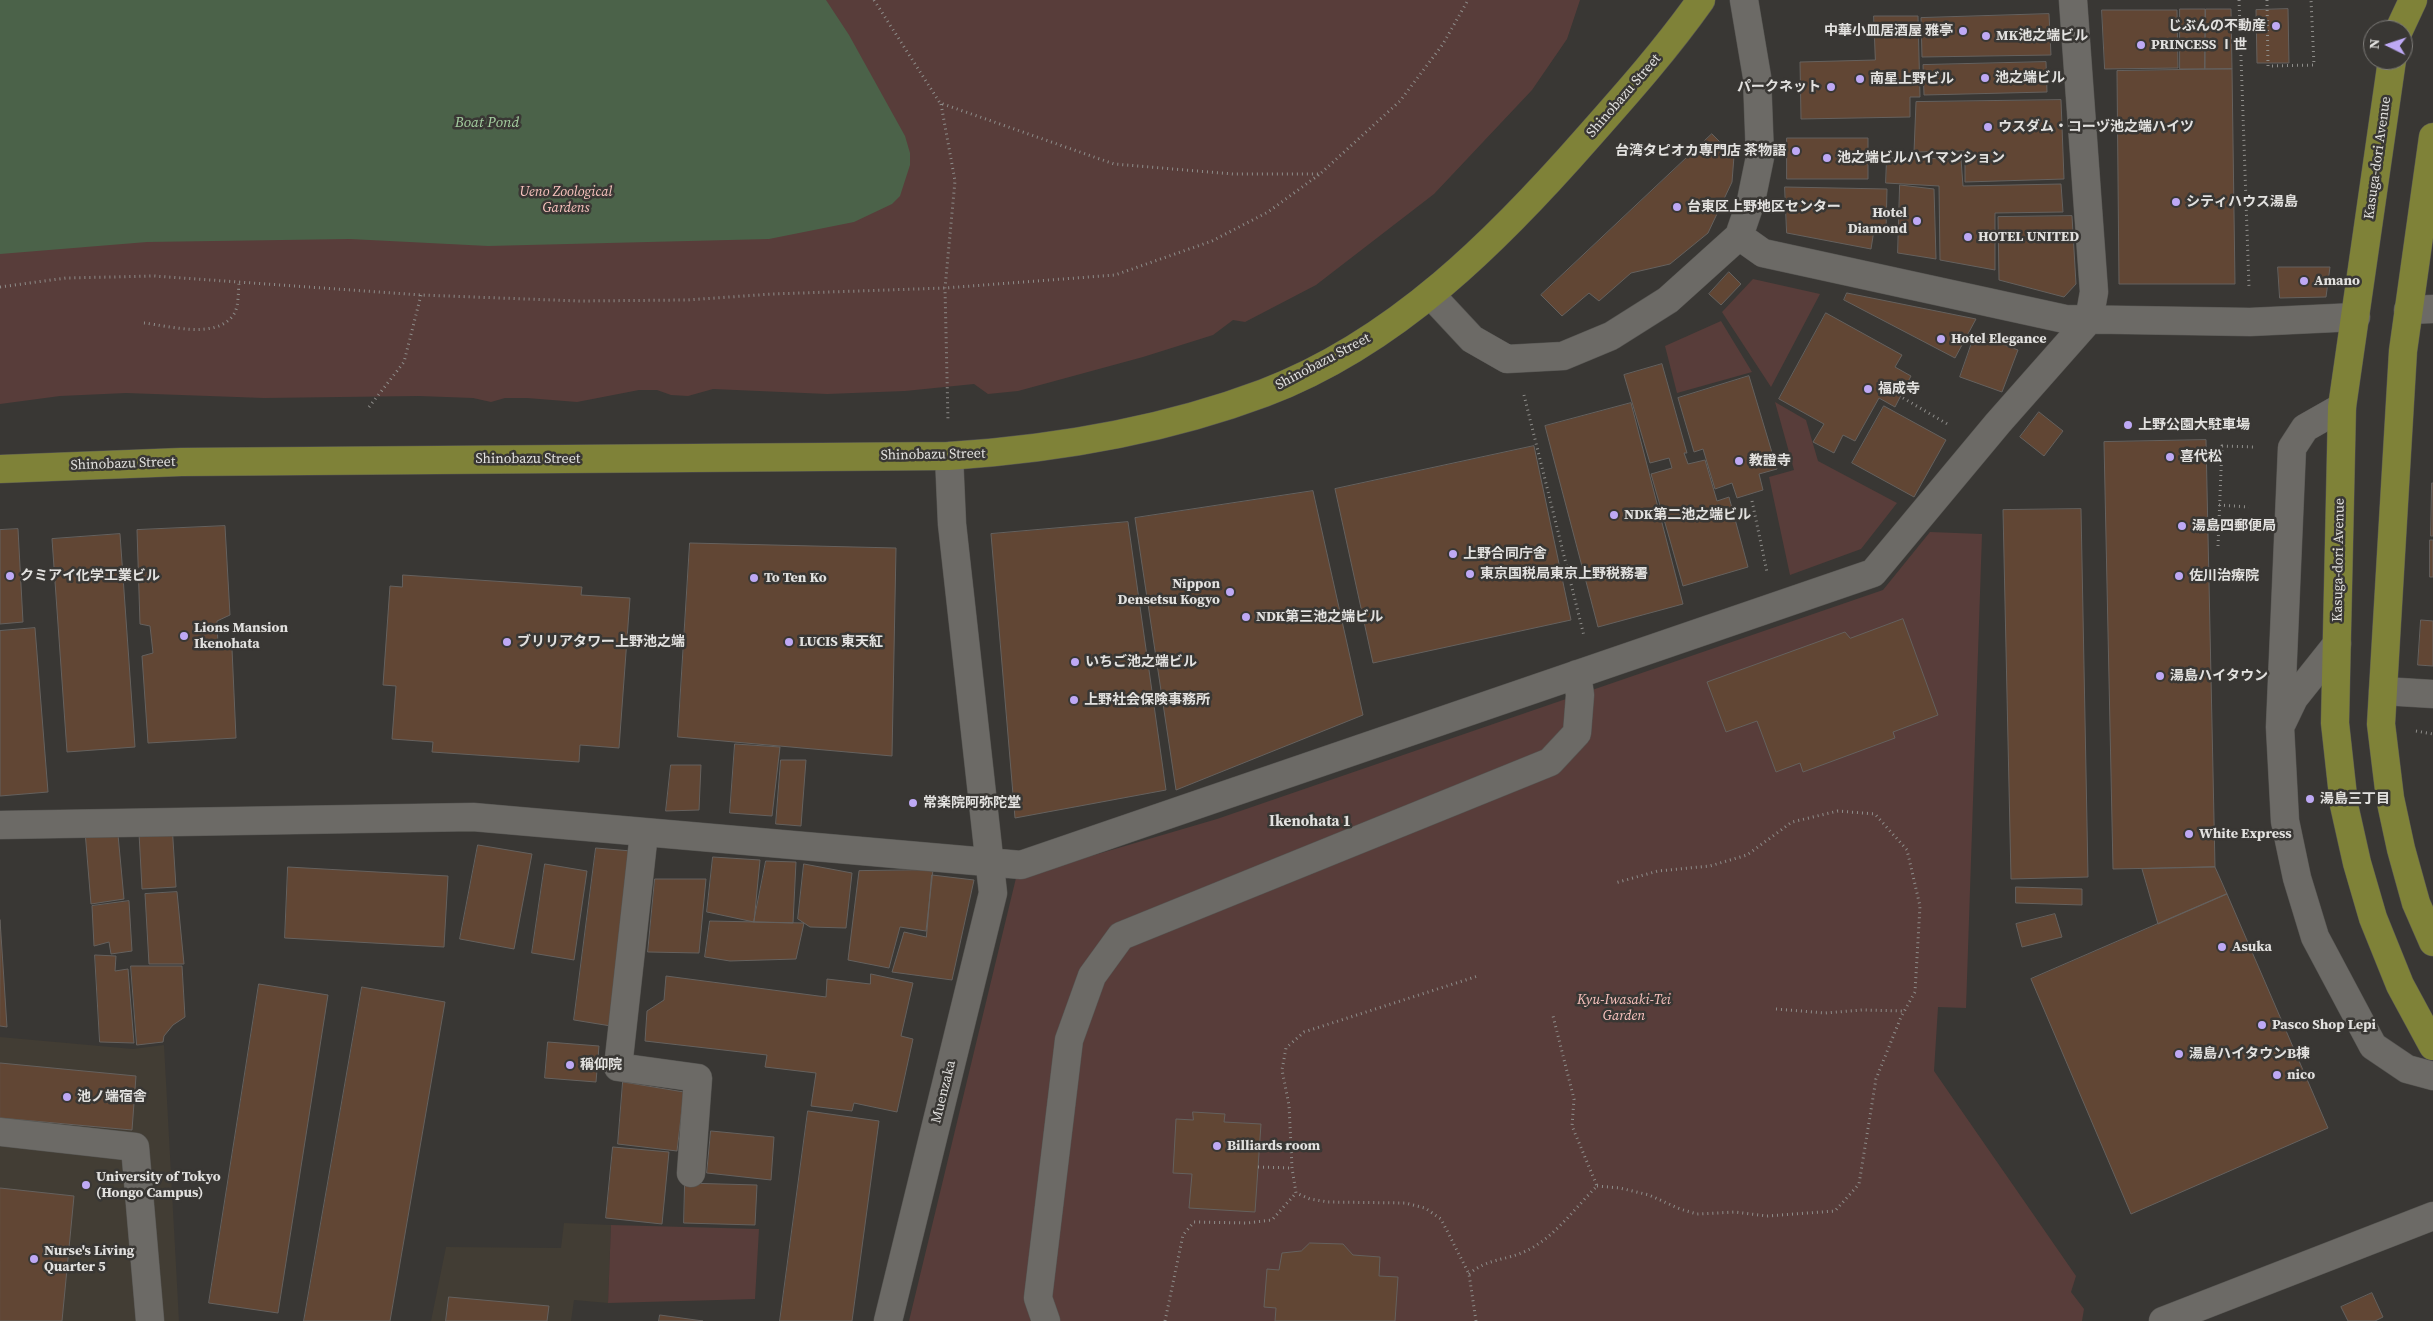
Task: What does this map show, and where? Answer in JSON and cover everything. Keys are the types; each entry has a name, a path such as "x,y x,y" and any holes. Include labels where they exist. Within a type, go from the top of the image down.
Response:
{"main road":[{"name":"Shinobazu Street","path":"0,469 181,462 949,456 1010,452 1101,438 1186,418 1265,393 1328,363 1379,333 1431,295 1496,235 1557,173 1668,46 1701,0"},
{"path":"2404,20 2412,0"},
{"name":"Kasuga-dori Avenue","path":"2391,70 2342,407 2336,723 2344,805 2356,862 2372,918 2400,984 2433,1044"},
{"path":"2433,137 2422,228 2420,309 2398,413 2381,724 2390,798 2401,849 2416,903 2433,942"}],"street":[{"path":"1431,295 1472,339 1508,359 1563,356 1611,336 1668,300 1739,236 1751,201 1760,157 1757,77 1744,0"},
{"path":"0,826 473,817 1021,865 1873,573 1998,424 2089,320 2094,292 2073,0"},
{"path":"1739,236 1763,253 2065,319 2250,322 2356,317"},
{"path":"2342,407 2305,428 2292,448 2280,727 2286,821 2296,878 2315,937 2373,1046 2407,1069 2433,1076"},
{"name":"Muenzaka","path":"888,1321 993,894 952,524 949,456"},
{"path":"2280,727 2294,698 2337,644"},
{"path":"1046,1321 1038,1298 1070,1040 1092,976 1120,936 1550,762 1577,733 1580,695 1576,674"},
{"path":"2383,691 2433,694"},
{"path":"644,833 618,1067 698,1078 691,1173"},
{"path":"0,1132 134,1147 150,1321"},
{"path":"2163,1321 2433,1216"}],"path":[{"path":"874,0 940,103 955,181 945,288 949,456"},
{"path":"0,286 66,278 144,276 421,295 579,301 687,300 772,294 945,288 1115,275 1212,241 1268,212 1320,174 1400,101 1443,44 1468,0"},
{"path":"2239,0 2250,322"},
{"path":"2267,0 2268,66 2314,65 2311,0"},
{"path":"940,103 1114,164 1233,174 1320,174"},
{"path":"144,323 203,329 226,322 235,312 240,283"},
{"path":"369,407 404,362 421,295"},
{"path":"1524,394 1585,642"},
{"path":"1903,398 1951,426"},
{"path":"2218,546 2222,446 2292,448"},
{"path":"1752,501 1769,581"},
{"path":"2219,505 2248,507"},
{"path":"2410,729 2433,734"},
{"path":"1597,1186 1620,1188 1649,1195 1680,1209 1697,1214 1736,1212 1767,1216 1835,1211 1859,1184 1876,1079 1904,1011 1915,992 1920,906 1907,850 1875,814 1838,811 1792,822 1748,854 1710,866 1658,871 1615,883"},
{"path":"1296,1193 1292,1168 1289,1105 1282,1070 1286,1048 1304,1032 1478,976"},
{"path":"1776,1009 1825,1013 1862,1010 1904,1011"},
{"path":"1553,1016 1574,1099 1572,1126 1597,1186"},
{"path":"1258,1167 1292,1168"},
{"path":"1469,1274 1480,1264 1525,1251 1549,1235 1597,1186"},
{"path":"1296,1193 1310,1199 1328,1202 1405,1203 1425,1208 1440,1218 1469,1274 1476,1321"},
{"path":"1164,1321 1183,1235 1194,1222 1247,1224 1272,1220 1296,1193"}],"shaded area":[{"name":"University of Tokyo (Hongo Campus)","path":"0,1037 133,1049 164,1045 179,1321 0,1321"},
{"path":"564,1223 611,1225 608,1303 574,1300 571,1321 431,1321 446,1247 561,1248"}],"green space":[{"name":"Ueno Zoological Gardens","path":"0,0 1580,0 1567,39 1532,90 1434,194 1316,285 1245,322 1233,320 1213,335 1143,357 1018,391 988,394 974,384 905,391 827,394 713,389 688,396 671,395 657,390 639,390 577,402 527,398 505,398 491,402 473,398 419,396 264,398 126,393 60,396 0,404"},
{"path":"1753,279 1820,294 1771,387 1722,312"},
{"path":"1721,321 1752,372 1677,393 1665,346"},
{"path":"1775,402 1806,420 1818,461 1897,503 1861,549 1790,575 1769,477 1794,470"},
{"name":"Kyu-Iwasaki-Tei Garden","path":"1930,532 1982,534 1966,1008 1938,1007 1934,1071 2076,1276 2071,1292 2084,1309 2082,1321 909,1321 1016,878 1217,819 1883,590"},
{"path":"611,1225 759,1229 755,1299 608,1303"}],"water":[{"name":"Boat Pond","path":"0,0 826,0 849,35 905,136 910,153 910,165 900,196 892,204 854,222 769,239 488,246 350,239 147,242 0,254"}],"building":[{"path":"2180,9 2205,9 2205,69 2180,69"},
{"path":"2206,9 2231,9 2232,69 2205,69"},
{"path":"2288,9 2289,63 2257,63 2256,10"},
{"name":"PRINCESS Ⅰ世","path":"2102,10 2177,10 2178,68 2105,69"},
{"name":"MK池之端ビル","path":"2049,14 2051,55 1922,57 1921,18"},
{"name":"南星上野ビル","path":"1874,16 1918,16 1920,97 1910,97 1910,117 1801,119 1800,62 1875,60"},
{"name":"池之端ビル","path":"2046,62 2047,92 1924,95 1923,65"},
{"name":"シティハウス湯島","path":"2232,69 2235,284 2119,284 2117,71"},
{"name":"ウスダム・コーヅ池之端ハイツ","path":"2061,100 2064,179 1965,182 1965,151 1914,152 1916,102"},
{"name":"台東区上野地区センター","path":"1712,134 1734,156 1732,182 1708,233 1670,264 1631,273 1599,301 1589,293 1562,316 1541,295"},
{"name":"池之端ビルハイマンション","path":"1787,138 1868,138 1868,179 1787,179"},
{"name":"HOTEL UNITED","path":"1887,158 1961,159 1963,186 2061,184 2063,212 1995,213 1995,270 1940,260 1939,186 1886,183"},
{"name":"Hotel Diamond","path":"1900,185 1934,189 1936,259 1898,253"},
{"path":"1785,187 1887,189 1886,231 1874,230 1871,249 1787,233"},
{"path":"2072,216 2076,284 2064,297 1999,280 1998,217"},
{"path":"2278,267 2330,267 2326,297 2280,298"},
{"path":"1729,272 1741,284 1721,305 1709,294"},
{"name":"Hotel Elegance","path":"1847,293 1976,319 1955,358 1844,300"},
{"path":"1826,313 1902,355 1895,367 1911,376 1895,407 1879,398 1855,441 1843,435 1834,453 1813,442 1824,424 1779,399"},
{"path":"1975,334 2018,350 2002,392 1960,377"},
{"path":"1662,364 1687,453 1684,453 1688,464 1705,460 1717,501 1729,497 1748,567 1683,586 1651,474 1672,468 1669,458 1650,463 1624,375"},
{"path":"1749,376 1777,469 1759,474 1763,490 1737,498 1732,483 1715,489 1703,449 1694,452 1678,398"},
{"name":"NDK第二池之端ビル","path":"1631,403 1683,604 1598,627 1545,426"},
{"path":"1884,406 1946,440 1914,497 1852,463"},
{"path":"2039,412 2063,431 2044,456 2020,437"},
{"name":"湯島ハイタウン","path":"2206,440 2215,867 2113,869 2104,442"},
{"name":"上野合同庁舎","path":"1534,446 1571,620 1373,663 1335,489"},
{"path":"2432,483 2433,536 2431,536"},
{"name":"NDK第三池之端ビル","path":"1313,491 1363,715 1176,790 1135,518"},
{"path":"2081,509 2088,877 2011,879 2003,510"},
{"name":"いちご池之端ビル","path":"1128,522 1166,790 1015,818 991,534"},
{"name":"Lions Mansion Ikenohata","path":"225,526 230,615 217,621 218,646 232,649 236,738 148,743 142,656 153,653 150,626 140,624 137,530"},
{"name":"クミアイ化学工業ビル","path":"18,529 23,622 0,624 0,530"},
{"path":"120,534 135,747 67,752 52,539"},
{"path":"2430,540 2433,540 2433,577 2430,577"},
{"name":"LUCIS 東天紅","path":"690,543 896,548 892,756 678,737"},
{"name":"ブリリアタワー上野池之端","path":"403,575 582,587 581,595 630,598 619,748 580,745 579,762 432,752 433,742 392,739 396,686 383,685 390,586 402,587"},
{"path":"1903,619 1938,715 1893,732 1895,738 1803,772 1800,763 1776,772 1757,721 1726,732 1707,682 1845,632 1850,638"},
{"path":"2421,620 2433,621 2433,666 2418,665"},
{"path":"35,628 48,792 0,796 0,631"},
{"path":"735,744 780,747 772,816 730,813"},
{"path":"781,760 806,760 801,826 776,824"},
{"path":"671,765 701,765 699,810 666,811"},
{"path":"117,824 124,899 91,904 85,831"},
{"path":"172,824 176,887 142,889 139,833"},
{"path":"478,845 532,854 514,949 460,939"},
{"path":"596,848 631,851 611,1026 574,1020"},
{"path":"713,857 760,860 754,922 707,912"},
{"path":"766,861 796,862 793,923 754,922"},
{"path":"545,864 587,871 574,960 532,953"},
{"path":"804,864 852,873 846,928 810,927 798,919"},
{"path":"288,867 448,876 444,947 285,938"},
{"path":"2215,867 2227,894 2158,924 2142,869"},
{"path":"933,870 926,931 900,927 889,968 848,960 859,871"},
{"path":"932,875 974,880 952,980 892,972 904,932 926,937"},
{"path":"655,879 706,879 699,953 648,952"},
{"path":"2016,887 2082,889 2082,905 2016,903"},
{"path":"177,892 184,964 149,964 145,894"},
{"name":"湯島ハイタウンB棟","path":"2227,894 2328,1128 2131,1214 2031,979"},
{"path":"129,901 132,951 111,954 109,942 94,946 92,906"},
{"path":"2055,914 2062,937 2022,947 2016,924"},
{"path":"0,920 7,1027 0,1026"},
{"path":"710,921 804,923 796,959 730,961 705,957"},
{"path":"95,955 116,956 115,971 128,969 134,1043 100,1042"},
{"path":"131,966 182,966 185,1017 173,1025 164,1036 163,1042 137,1045"},
{"path":"871,974 913,983 901,1036 913,1039 897,1112 854,1103 852,1111 811,1106 816,1073 765,1067 767,1055 645,1041 647,1011 664,1000 666,976 826,997 827,979 870,984"},
{"path":"259,984 328,995 278,1313 209,1303"},
{"path":"362,987 445,1002 390,1321 304,1321"},
{"path":"548,1042 599,1046 596,1082 545,1078"},
{"name":"池ノ端宿舎","path":"0,1063 136,1076 132,1130 0,1118"},
{"path":"623,1082 684,1092 677,1151 618,1144"},
{"path":"808,1111 879,1121 852,1321 780,1321"},
{"name":"Billiards room","path":"1193,1112 1225,1114 1224,1122 1261,1124 1255,1212 1189,1208 1192,1174 1173,1173 1176,1119 1193,1120"},
{"path":"711,1131 774,1137 771,1180 707,1173"},
{"path":"613,1147 669,1152 662,1224 606,1218"},
{"path":"685,1183 757,1185 755,1225 684,1223"},
{"name":"Nurse's Living Quarter 5","path":"0,1188 74,1196 62,1321 0,1321"},
{"path":"1310,1243 1343,1244 1353,1255 1380,1257 1379,1276 1398,1277 1395,1321 1275,1321 1276,1308 1264,1307 1267,1269 1279,1270 1282,1253 1301,1251"},
{"path":"2372,1293 2383,1317 2375,1321 2348,1321 2341,1307"},
{"path":"449,1297 549,1306 547,1321 446,1321"},
{"path":"660,1315 703,1321 659,1321"}],"place":[{"name":"じぶんの不動産","path":"2276,26"},
{"name":"中華小皿居酒屋 雅亭","path":"1963,31"},
{"name":"MK池之端ビル","path":"1986,36"},
{"name":"PRINCESS Ⅰ世","path":"2141,45"},
{"name":"池之端ビル","path":"1985,78"},
{"name":"南星上野ビル","path":"1860,79"},
{"name":"パークネット","path":"1831,87"},
{"name":"ウスダム・コーヅ池之端ハイツ","path":"1988,127"},
{"name":"台湾タピオカ専門店 茶物語","path":"1796,151"},
{"name":"池之端ビルハイマンション","path":"1827,158"},
{"name":"シティハウス湯島","path":"2176,202"},
{"name":"台東区上野地区センター","path":"1677,207"},
{"name":"Hotel Diamond","path":"1917,221"},
{"name":"HOTEL UNITED","path":"1968,237"},
{"name":"Amano","path":"2304,281"},
{"name":"Hotel Elegance","path":"1941,339"},
{"name":"福成寺","path":"1868,389"},
{"name":"上野公園大駐車場","path":"2128,425"},
{"name":"喜代松","path":"2170,457"},
{"name":"教證寺","path":"1739,461"},
{"name":"NDK第二池之端ビル","path":"1614,515"},
{"name":"湯島四郵便局","path":"2182,526"},
{"name":"上野合同庁舎","path":"1453,554"},
{"name":"東京国税局東京上野税務署","path":"1470,574"},
{"name":"クミアイ化学工業ビル","path":"10,576"},
{"name":"佐川治療院","path":"2179,576"},
{"name":"To Ten Ko","path":"754,578"},
{"name":"Nippon Densetsu Kogyo","path":"1230,592"},
{"name":"NDK第三池之端ビル","path":"1246,617"},
{"name":"Lions Mansion Ikenohata","path":"184,636"},
{"name":"ブリリアタワー上野池之端","path":"507,642"},
{"name":"LUCIS 東天紅","path":"789,642"},
{"name":"いちご池之端ビル","path":"1075,662"},
{"name":"湯島ハイタウン","path":"2160,676"},
{"name":"上野社会保険事務所","path":"1074,700"},
{"name":"湯島三丁目","path":"2310,799"},
{"name":"常楽院阿弥陀堂","path":"913,803"},
{"name":"White Express","path":"2189,834"},
{"name":"Asuka","path":"2222,947"},
{"name":"Pasco Shop Lepi","path":"2262,1025"},
{"name":"湯島ハイタウンB棟","path":"2179,1054"},
{"name":"稱仰院","path":"570,1065"},
{"name":"nico","path":"2277,1075"},
{"name":"池ノ端宿舎","path":"67,1097"},
{"name":"Billiards room","path":"1217,1146"},
{"name":"University of Tokyo (Hongo Campus)","path":"86,1185"},
{"name":"Nurse's Living Quarter 5","path":"34,1259"}],"district":[{"name":"Ikenohata 1","path":"1310,822"}]}
